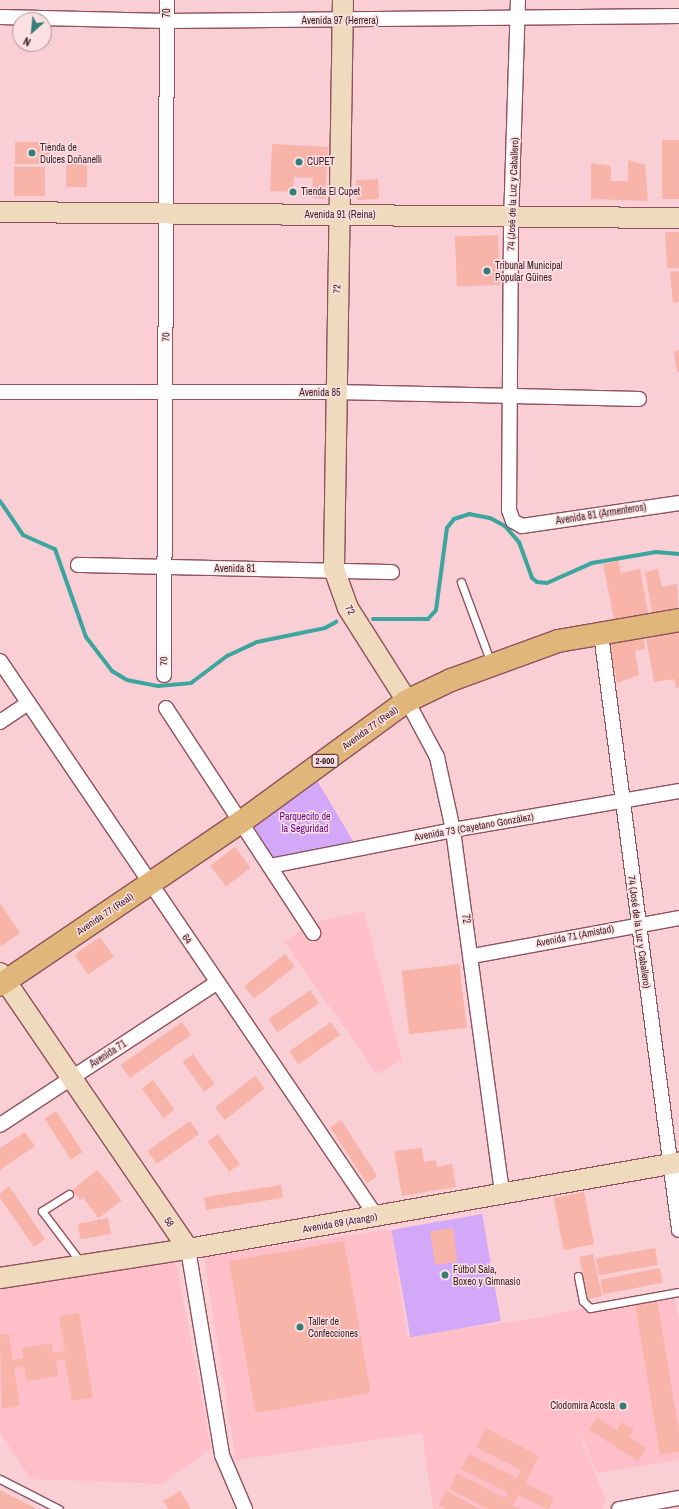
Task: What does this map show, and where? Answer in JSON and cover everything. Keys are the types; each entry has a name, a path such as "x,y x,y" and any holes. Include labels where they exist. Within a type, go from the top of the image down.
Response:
{"main road":[{"name":"Avenida 77 (Real)","path":"2,980 150,884 241,822 407,701 492,665 558,641 679,620"}],"street":[{"name":"70","path":"164,675 163,569 167,215 167,0"},
{"name":"72","path":"343,0 335,392 334,569 348,608 407,701 437,756 453,830 472,956 502,1194"},
{"name":"74 (José de la Luz y Caballero)","path":"518,0 519,20 512,215 508,510 513,521 522,526"},
{"name":"Avenida 97 (Herrera)","path":"0,17 167,21 343,21 519,20 679,16"},
{"name":"Avenida 91 (Reina)","path":"0,212 167,215 512,215 679,218"},
{"name":"Avenida 85","path":"0,392 165,395 335,392 639,399"},
{"name":"Avenida 81 (Armenteros)","path":"522,526 679,502"},
{"name":"Avenida 81","path":"78,565 163,569 334,569 392,572"},
{"name":"74 (José de la Luz y Caballero)","path":"601,634 638,923 674,1163 679,1230"},
{"name":"64","path":"0,661 216,982 376,1216"},
{"path":"0,722 28,703"},
{"path":"166,708 313,933"},
{"name":"Avenida 73 (Cayetano González)","path":"270,866 453,830 679,791"},
{"name":"Avenida 71 (Amistad)","path":"472,956 638,923 679,918"},
{"name":"58","path":"2,980 188,1249 222,1455 245,1509"},
{"name":"Avenida 71","path":"0,1125 216,982"},
{"name":"Avenida 69 (Arango)","path":"0,1278 82,1264 188,1249 674,1163"},
{"path":"619,1509 679,1498"}],"lane":[{"path":"461,582 492,665"},
{"path":"69,1194 42,1211 82,1264"},
{"path":"578,1276 582,1301 590,1308 679,1292"},
{"path":"0,1479 59,1509"}],"shaded area":[{"path":"364,911 402,1060 377,1074 285,943 307,924"},
{"path":"391,1229 407,1336 537,1318 673,1288 679,1321 679,1460 598,1473 571,1415 606,1500 601,1509 433,1509 422,1433 236,1460 204,1257"},
{"path":"176,1262 211,1448 163,1484 31,1479 0,1432 0,1288"}],"green space":[{"name":"Parquecito de la Seguridad","path":"315,777 353,841 273,861 251,821"},
{"name":"Fútbol Sala, Boxeo y Gimnasio","path":"482,1214 501,1321 410,1337 391,1230"}],"building":[{"path":"662,140 679,140 679,199 662,199"},
{"name":"Tienda de Dulces Doñanelli","path":"15,142 50,142 50,164 15,164"},
{"name":"CUPET","path":"272,144 328,147 325,199 312,198 313,178 294,177 293,192 270,191"},
{"path":"66,157 87,157 87,187 66,187"},
{"path":"628,160 645,165 648,201 591,199 591,163 611,166 611,181 628,181"},
{"path":"14,167 45,167 45,196 14,196"},
{"path":"378,179 379,199 357,200 356,180"},
{"path":"665,232 679,232 679,268 667,268"},
{"path":"498,235 500,285 457,286 455,237"},
{"path":"679,271 679,302 673,303 670,272"},
{"path":"679,350 679,372 677,372 674,351"},
{"path":"618,561 621,573 640,569 649,617 614,620 603,564"},
{"path":"658,569 662,587 677,584 679,614 653,619 645,572"},
{"path":"679,632 679,687 676,688 674,679 654,682 646,638"},
{"path":"643,637 645,649 635,651 639,675 617,683 609,643"},
{"path":"235,847 251,868 226,886 210,866"},
{"path":"0,903 20,933 1,946 0,944"},
{"path":"100,937 114,957 88,974 75,955"},
{"path":"285,954 295,967 254,999 244,986"},
{"path":"459,964 467,1028 409,1035 401,971"},
{"path":"310,990 319,1003 277,1032 268,1019"},
{"path":"182,1022 191,1035 130,1078 121,1065"},
{"path":"331,1022 340,1035 298,1064 289,1051"},
{"path":"193,1054 215,1084 204,1092 182,1062"},
{"path":"255,1076 265,1089 225,1120 215,1107"},
{"path":"153,1080 175,1110 163,1118 142,1088"},
{"path":"56,1111 83,1152 71,1160 44,1119"},
{"path":"341,1120 377,1176 367,1183 330,1127"},
{"path":"190,1121 199,1134 157,1164 147,1151"},
{"path":"25,1132 35,1146 0,1170 0,1148"},
{"path":"218,1134 240,1164 229,1172 207,1142"},
{"path":"422,1148 424,1162 436,1160 437,1167 452,1164 456,1187 402,1196 394,1151"},
{"path":"97,1170 105,1180 80,1200 72,1190"},
{"path":"106,1180 122,1201 98,1218 83,1197"},
{"path":"281,1185 283,1198 206,1210 204,1197"},
{"path":"9,1186 45,1239 34,1247 0,1198 0,1193"},
{"path":"584,1192 594,1244 564,1250 554,1198"},
{"path":"108,1218 111,1234 81,1240 78,1224"},
{"path":"453,1228 458,1262 435,1265 430,1231"},
{"name":"Taller de Confecciones","path":"344,1241 371,1393 256,1413 229,1261"},
{"path":"655,1248 658,1265 599,1275 596,1258"},
{"path":"593,1254 602,1296 588,1299 579,1257"},
{"path":"660,1268 663,1283 603,1294 600,1280"},
{"path":"657,1300 679,1432 679,1452 660,1455 635,1304"},
{"path":"79,1313 93,1398 72,1401 65,1359 56,1360 58,1376 26,1381 24,1367 14,1368 20,1406 2,1409 0,1335 9,1334 13,1360 23,1358 22,1348 52,1343 53,1353 65,1351 59,1316"},
{"path":"597,1417 617,1430 622,1422 634,1430 629,1437 646,1448 638,1461 589,1430"},
{"path":"486,1428 539,1456 525,1483 554,1498 548,1509 518,1495 513,1505 521,1509 488,1509 449,1489 457,1473 505,1498 508,1493 461,1469 469,1454 517,1478 521,1470 476,1447"},
{"path":"0,1490 37,1509 0,1509"},
{"path":"180,1491 191,1509 168,1509 163,1501"},
{"path":"446,1491 480,1509 446,1509 439,1505"}],"waterway":[{"path":"0,501 23,535 55,549 86,637 112,671 127,680 158,686 191,683 227,656 257,642 325,628 336,622"},
{"path":"373,619 428,619 436,610 447,528 454,519 469,514 490,518 505,526 519,542 532,578 537,582 547,583 592,563 656,552 679,554"}],"place":[{"name":"Tienda de Dulces Doñanelli","path":"32,153"},
{"name":"CUPET","path":"299,162"},
{"name":"Tienda El Cupet","path":"293,192"},
{"name":"Tribunal Municipal Popular Güines","path":"487,271"},
{"name":"Fútbol Sala, Boxeo y Gimnasio","path":"445,1275"},
{"name":"Taller de Confecciones","path":"300,1327"},
{"name":"Clodomira Acosta","path":"623,1406"}]}
